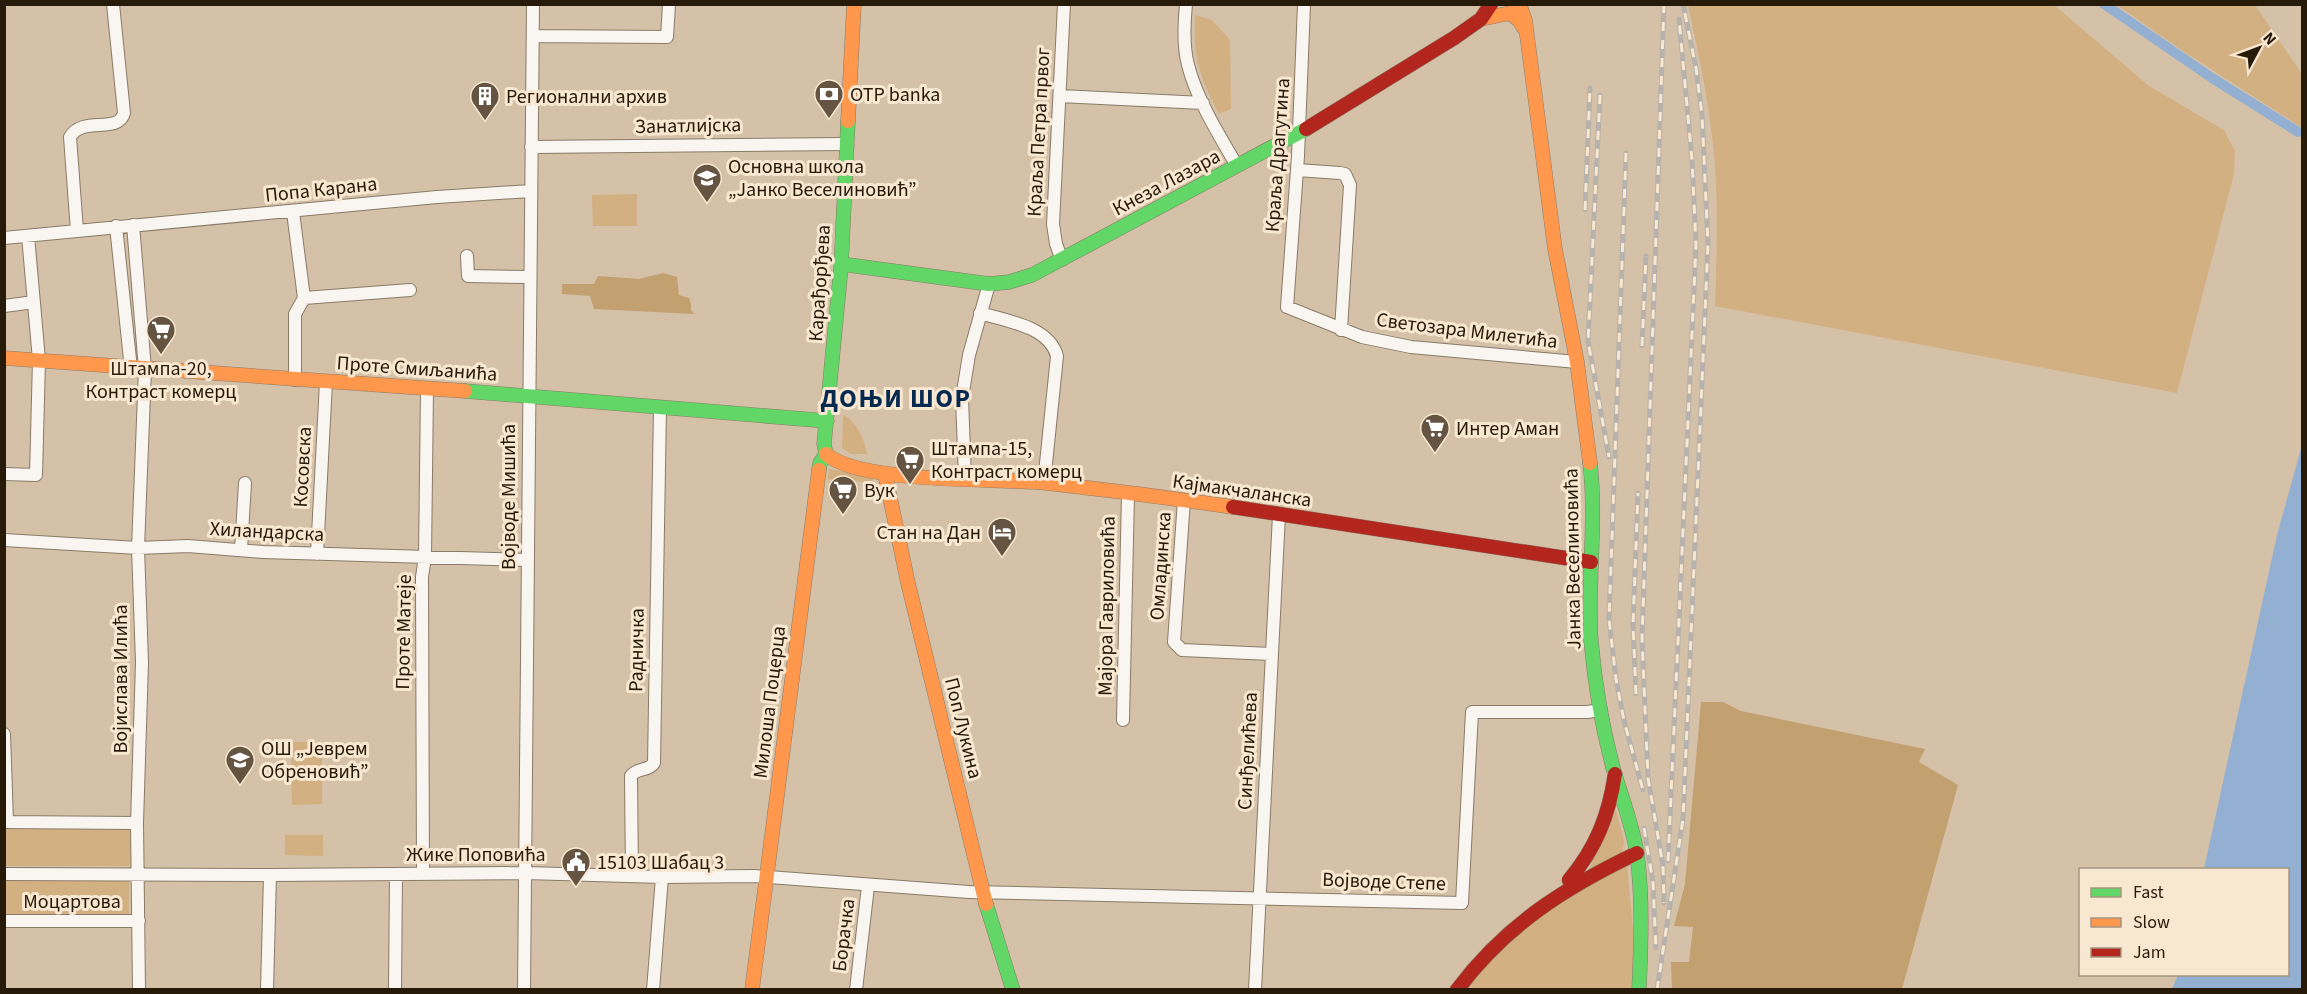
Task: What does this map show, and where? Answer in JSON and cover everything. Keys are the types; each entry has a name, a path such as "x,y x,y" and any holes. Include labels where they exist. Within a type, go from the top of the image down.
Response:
{"street":[{"path":"76,231 70,137 75,130 83,126 116,123 122,119 124,113 114,4"},
{"name":"Војводе Мишића","path":"524,990 533,4"},
{"path":"533,36 667,37 669,4"},
{"name":"Карађорђева","path":"827,421 841,264 854,4"},
{"name":"Краља Петра првог","path":"1062,260 1056,244 1053,224 1064,4"},
{"path":"1186,4 1185,33 1188,65 1203,103 1237,166"},
{"name":"Краља Драгутина","path":"1287,307 1297,170 1304,4"},
{"path":"1486,4 1481,19 1506,11 1513,13 1520,20 1527,35"},
{"name":"Кнеза Лазара","path":"841,264 989,284 1024,278 1299,134 1411,66 1481,19 1491,4"},
{"name":"Јанка Веселиновића","path":"1519,4 1525,20"},
{"name":"Јанка Веселиновића","path":"1525,4 1525,20 1554,237 1577,362 1593,491 1591,640 1601,710 1615,774 1629,817 1637,853 1642,927 1639,990"},
{"path":"1060,96 1203,103"},
{"name":"Занатлијска","path":"531,147 846,144"},
{"path":"1297,170 1345,174 1350,185 1341,330"},
{"name":"Попа Карана","path":"4,238 530,190"},
{"path":"293,212 304,298 295,314 295,380"},
{"name":"Војислава Илића","path":"133,225 146,369 138,548 142,662 137,823 139,990"},
{"path":"116,226 131,369"},
{"path":"4,474 36,474 39,360 28,236"},
{"path":"467,256 466,274 471,277 529,277"},
{"path":"965,479 962,398 969,355 989,284"},
{"path":"304,298 410,290"},
{"path":"4,306 34,302"},
{"name":"Светозара Милетића","path":"1287,307 1362,337 1411,347 1577,362"},
{"path":"980,313 1036,331 1050,342 1057,356 1044,483"},
{"name":"Проте Смиљанића","path":"4,358 131,369 528,395 827,421"},
{"name":"Косовска","path":"317,554 326,382"},
{"name":"Проте Матеје","path":"423,874 422,576 427,389"},
{"name":"Радничка","path":"632,876 631,776 636,771 648,769 654,763 660,408"},
{"name":"Милоша Поцерца","path":"752,990 817,480 820,463 826,454 824,444 827,421"},
{"name":"Кајмакчаланска","path":"826,454 833,460 885,474 1044,483 1184,500 1591,562"},
{"name":"Поп Лукина","path":"885,474 908,583 984,893 1013,990"},
{"path":"241,550 245,483"},
{"name":"Мајора Гавриловића","path":"1123,720 1128,494"},
{"name":"Омладинска","path":"1184,500 1174,642 1182,650 1271,654"},
{"name":"Синђелићева","path":"1255,990 1279,515"},
{"name":"Хиландарска","path":"4,540 138,548 188,546 317,554 527,560"},
{"name":"Војводе Степе","path":"984,893 1462,903 1472,712 1601,710"},
{"path":"4,734 6,822 137,823"},
{"path":"1553,897 1583,865 1597,843 1611,805 1615,774"},
{"path":"1461,987 1486,952 1515,925 1553,897 1593,873 1637,853"},
{"name":"Жике Поповића","path":"4,874 526,873 662,877 767,876 868,886 984,893"},
{"path":"395,990 396,874"},
{"path":"267,990 270,875"},
{"path":"653,990 662,877"},
{"name":"Борачка","path":"856,990 868,886"},
{"name":"Моцартова","path":"4,921 139,921"}],"shaded area":[{"path":"1688,5 2054,5 2149,86 2224,130 2235,151 2234,174 2177,393 1715,306 1716,178 1705,86"},
{"path":"2117,5 2255,5 2302,74 2301,127 2183,51"},
{"path":"1195,15 1212,20 1230,40 1231,109 1219,114 1202,77 1196,55"},
{"path":"637,194 637,226 593,226 592,195"},
{"path":"663,273 677,277 679,295 689,298 694,314 594,309 590,296 562,294 562,284 594,284 598,276 639,279"},
{"path":"843,415 852,421 859,432 867,454 851,454 842,448"},
{"path":"829,469 872,476 874,483 828,479"},
{"path":"1701,702 1723,702 1741,711 1925,749 1919,762 1958,785 1902,989 1672,989 1671,962 1689,962 1693,927 1674,926 1685,884"},
{"path":"291,742 322,742 322,804 292,805"},
{"path":"1616,810 1624,842 1622,852 1587,873"},
{"path":"5,827 131,828 131,866 5,866"},
{"path":"285,835 323,835 323,856 285,855"},
{"path":"1627,864 1633,928 1633,989 1468,990 1473,977 1531,920"},
{"path":"5,880 129,881 129,915 5,915"}],"water":[{"path":"2302,445 2302,989 2172,989 2178,976 2289,976 2289,868 2204,868 2277,535"}],"waterway":[{"path":"2104,4 2212,78 2298,132"}],"railway":[{"path":"1664,4 1642,638 1648,778 1663,866 1664,903"},
{"path":"1657,990 1683,819 1708,244 1702,115 1696,68 1683,4"},
{"path":"1668,861 1696,245 1692,160 1679,19"},
{"path":"1585,210 1590,88"},
{"path":"1600,95 1588,341 1609,457"},
{"path":"1626,153 1609,619 1616,679 1624,721 1643,790"},
{"path":"1642,346 1646,256"},
{"path":"1636,694 1633,625 1638,493"},
{"path":"1644,828 1653,883 1656,948"}],"traffic: fast":[{"path":"819,470 820,463 826,454 824,444 841,267 848,121"},
{"path":"841,264 989,284 1009,282 1032,275 1306,129"},
{"path":"465,391 827,421"},
{"path":"1590,463 1593,508 1591,641 1597,691 1607,742 1637,854 1641,905 1639,990"},
{"path":"986,904 1013,990"}],"traffic: slow":[{"path":"848,121 854,4"},
{"path":"1519,4 1525,20 1555,249 1577,362 1590,463"},
{"path":"1481,19 1510,13 1519,20 1524,28"},
{"path":"4,358 465,391"},
{"path":"826,454 843,464 898,475 1047,483 1233,507"},
{"path":"752,990 819,470"},
{"path":"885,474 908,583 986,904"}],"traffic: jam":[{"path":"1306,129 1454,38 1481,19 1491,4"},
{"path":"1233,507 1591,562"},
{"path":"1569,880 1587,856 1600,830 1615,774"},
{"path":"1457,990 1496,946 1538,910 1585,880 1637,853"}],"place":[{"name":"OTP banka","path":"829,120"},
{"name":"Регионални архив","path":"485,122"},
{"name":"Основна школа „Јанко Веселиновић”","path":"707,204"},
{"name":"Штампа-20, Контраст комерц","path":"161,356"},
{"name":"Интер Аман","path":"1435,454"},
{"name":"Штампа-15, Контраст комерц","path":"910,486"},
{"name":"Вук","path":"843,516"},
{"name":"Стан на Дан","path":"1002,558"},
{"name":"ОШ „Јеврем Обреновић”","path":"240,786"},
{"name":"15103 Шабац 3","path":"576,888"}],"district":[{"name":"ДОЊИ ШОР","path":"896,398"}]}
